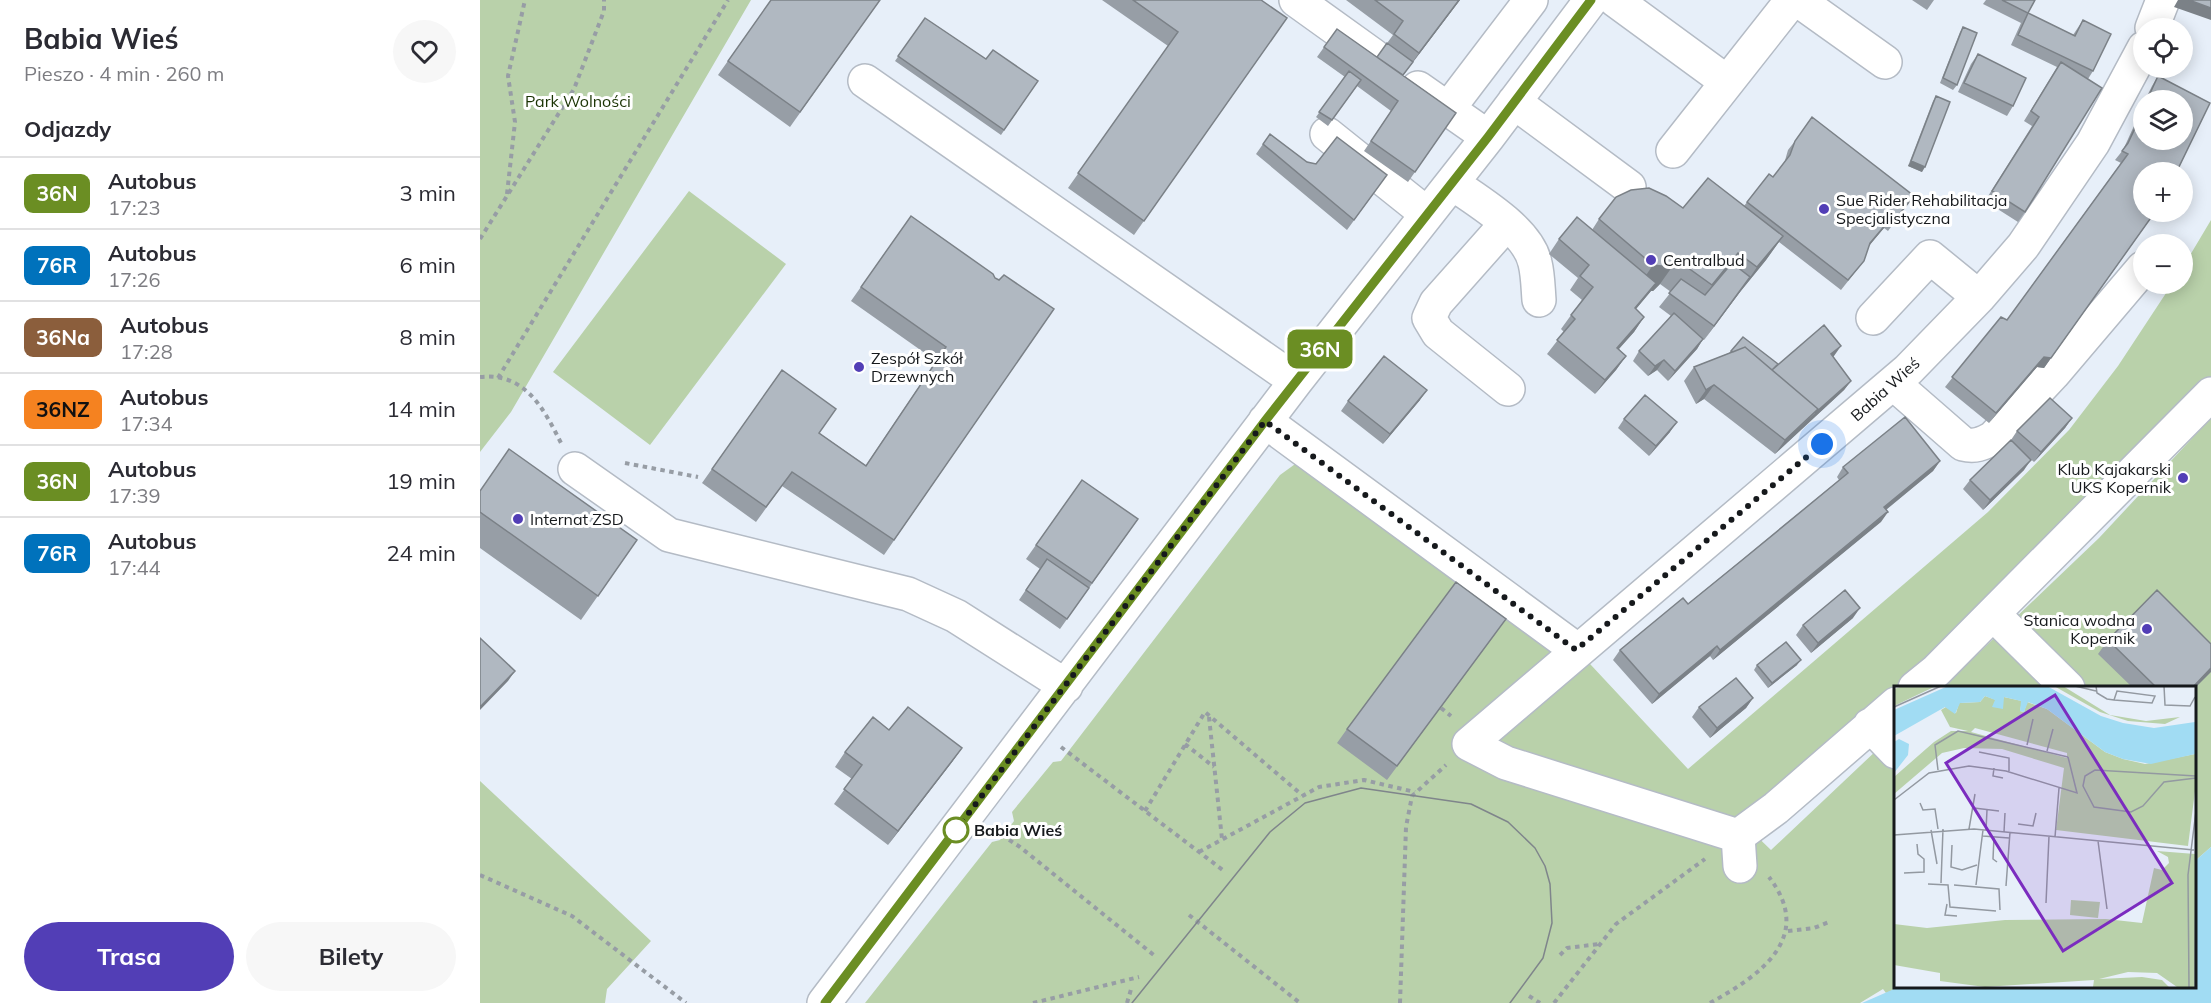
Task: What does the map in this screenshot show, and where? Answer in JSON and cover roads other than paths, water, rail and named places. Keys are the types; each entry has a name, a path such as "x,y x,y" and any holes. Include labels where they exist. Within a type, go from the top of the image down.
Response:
{"street":[{"path":"1296,0 1488,137"},
{"path":"825,1003 1265,421 1488,137 1591,0"},
{"path":"1615,0 1727,82"},
{"path":"1673,151 1792,0"},
{"path":"1798,0 1885,62"},
{"path":"2156,18 2163,0"},
{"path":"1448,109 1516,5"},
{"name":"Babia Wieś","path":"1870,725 1776,808 1739,851 1506,763 1469,744 1576,650 1893,383 1979,297 2022,246 2093,143 2133,68"},
{"path":"865,81 1296,381"},
{"path":"1514,102 1629,187"},
{"path":"1327,134 1427,214"},
{"path":"1452,183 1507,223 1525,242 1535,261 1539,300"},
{"path":"1507,223 1436,303 1429,318 1438,333 1508,389"},
{"path":"1873,318 1930,257 1979,297"},
{"path":"1893,383 1963,444 1973,446 1983,443 1993,438 2053,374 2133,280"},
{"path":"1917,686 1993,614 2211,394"},
{"path":"1265,421 1576,650"},
{"path":"575,469 669,535 908,594 956,616 1066,686"},
{"path":"1993,614 2066,686"},
{"path":"1894,706 1870,725 1894,750"}],"water":[{"path":"2211,847 2211,1003 1862,1003 1896,988 2196,988 2196,860"}],"tram line":[{"path":"1132,1003 1270,832 1305,803 1361,788 1471,804 1508,822 1535,848 1545,866 1550,884 1552,923 1543,958 1510,1003"}],"place":[{"name":"Sue Rider Rehabilitacja Specjalistyczna","path":"1824,209"},
{"name":"Centralbud","path":"1651,260"},
{"name":"Zespół Szkół Drzewnych","path":"859,367"},
{"name":"Klub Kajakarski UKS Kopernik","path":"2183,478"},
{"name":"Internat ZSD","path":"518,519"},
{"name":"Stanica wodna Kopernik","path":"2147,629"},
{"name":"Babia Wieś","path":"956,830"}],"park label":[{"name":"Park Wolności","path":"578,101"}]}
